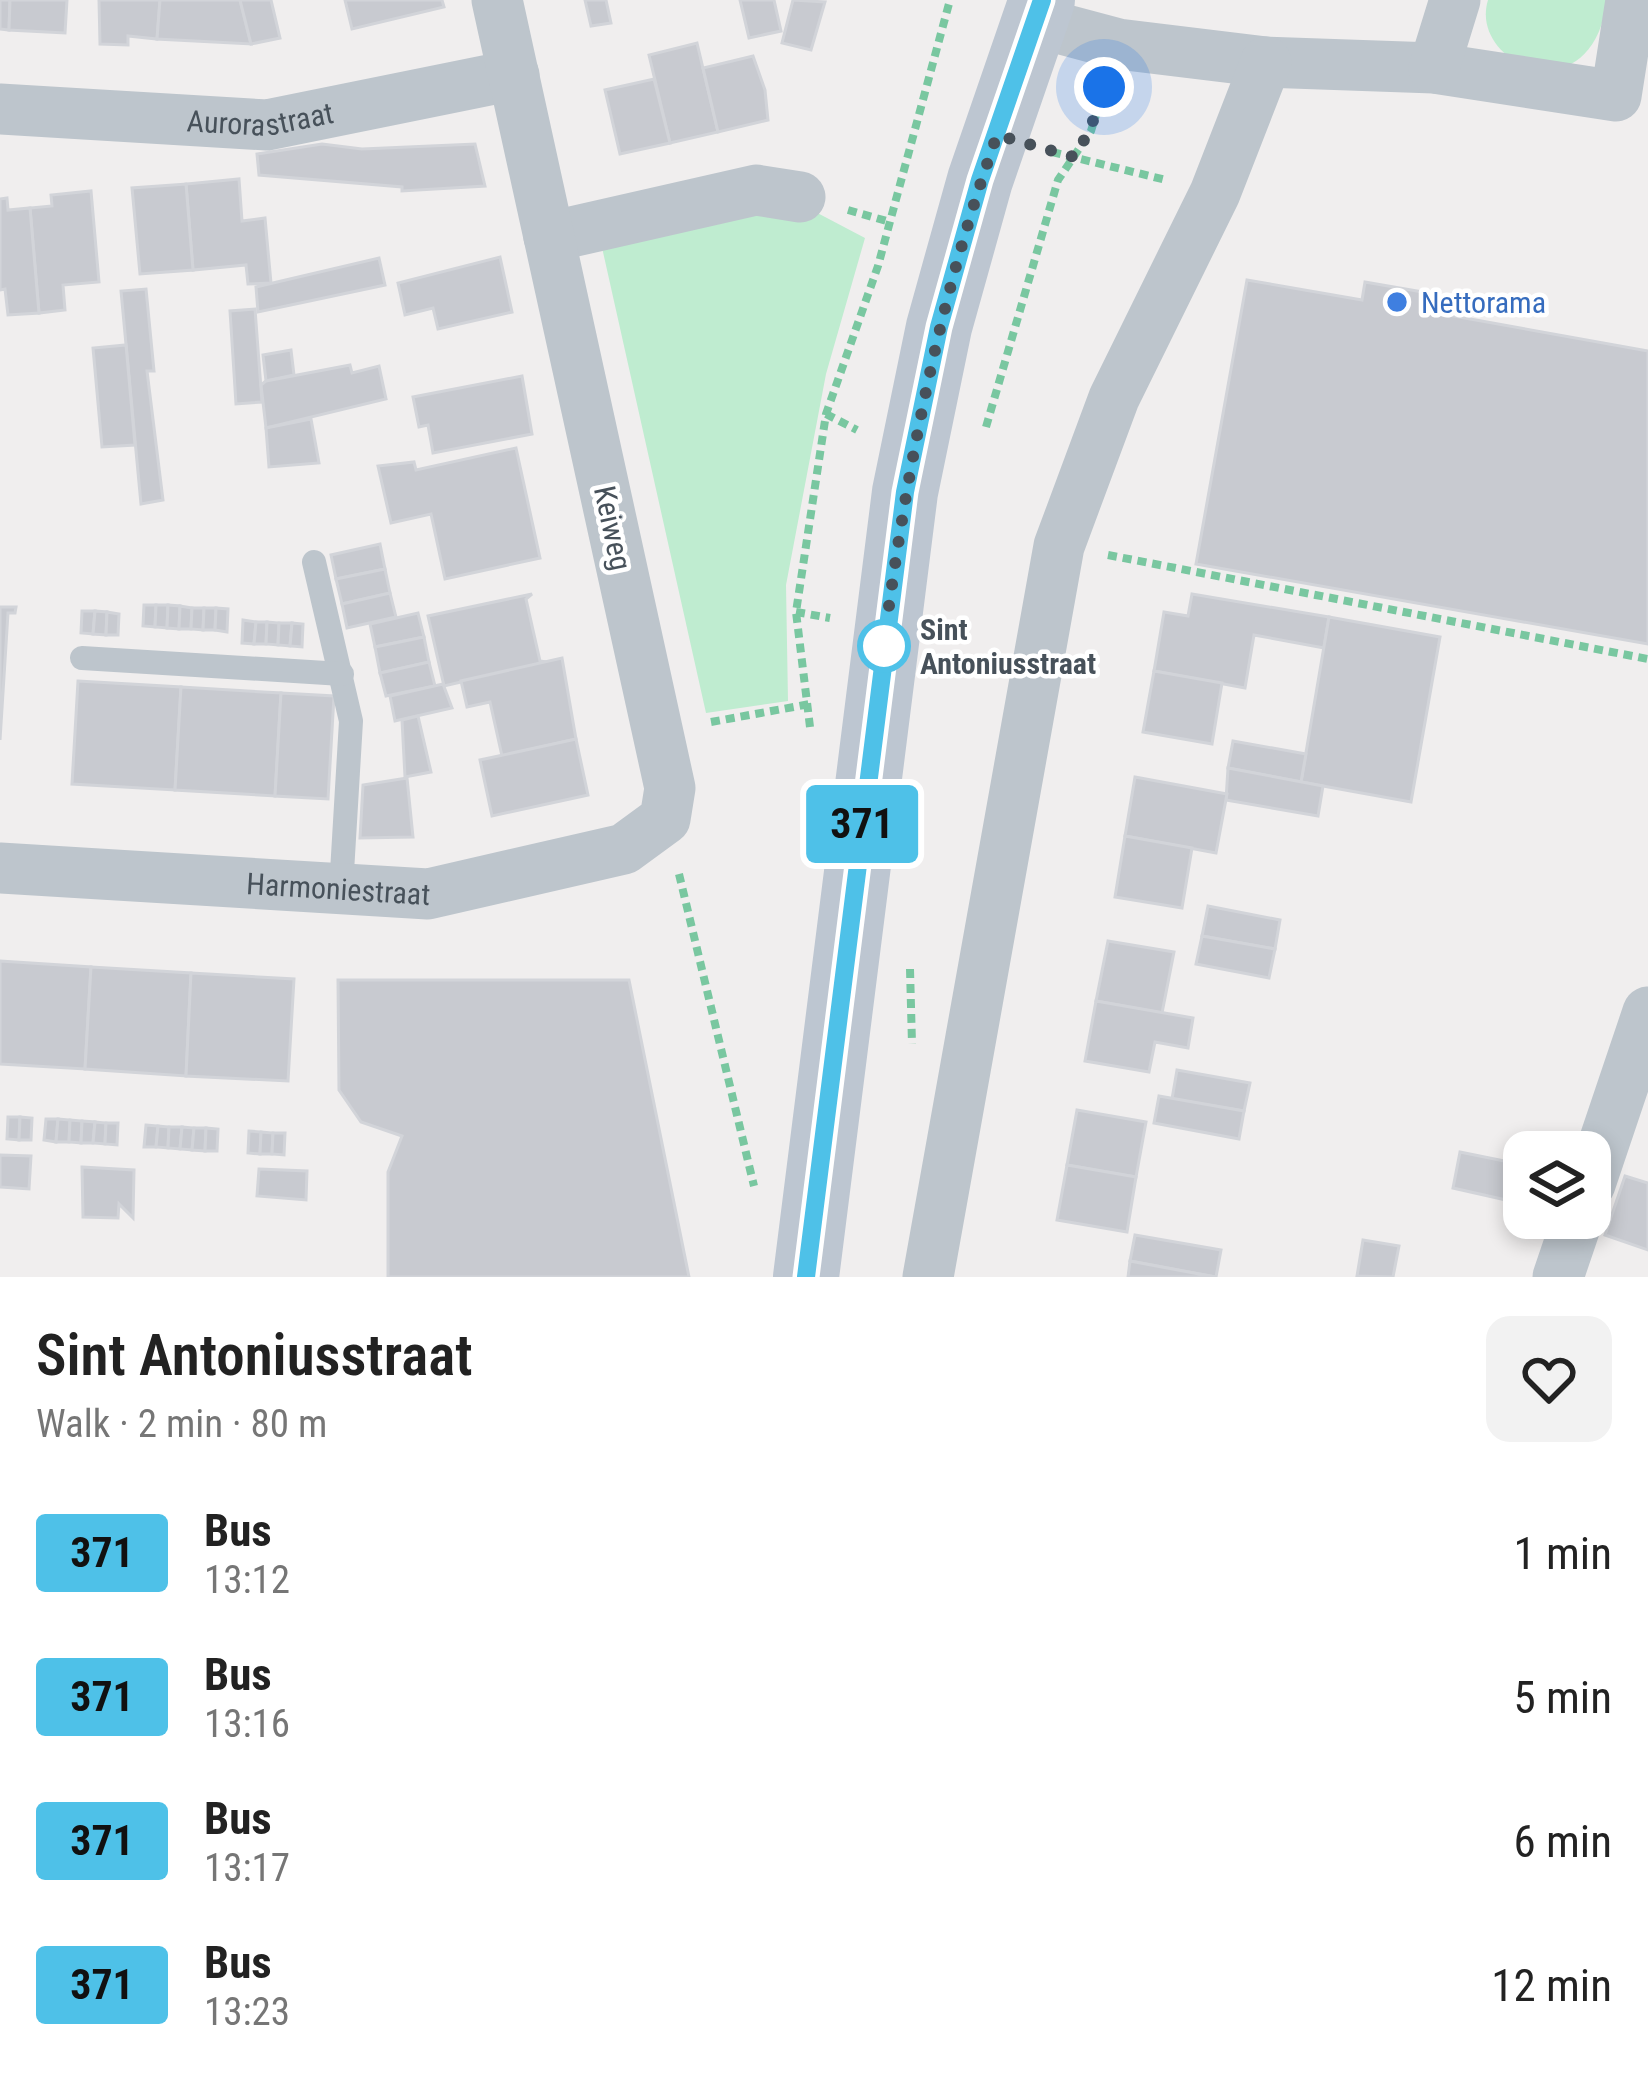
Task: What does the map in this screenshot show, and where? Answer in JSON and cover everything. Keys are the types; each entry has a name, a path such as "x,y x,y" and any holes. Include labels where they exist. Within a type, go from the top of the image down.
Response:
{"main road":[{"path":"806,1277 905,492 939,327 1039,11"}],"street":[{"name":"Keiweg","path":"497,0 670,788 665,819"},
{"path":"1434,68 1455,0"},
{"path":"1039,11 1118,44 1266,62 1434,68 1616,96 1630,0"},
{"path":"928,1277 1059,546 1114,398 1215,193 1266,62"},
{"name":"Aurorastraat","path":"0,109 267,125 514,75"},
{"path":"549,237 757,190 800,197"},
{"name":"Harmoniestraat","path":"0,868 428,894 624,849 665,819"},
{"path":"1608,1131 1648,1012"},
{"path":"1558,1277 1571,1239"}],"lane":[{"path":"314,562 351,721 341,889"},
{"path":"82,658 342,674"}],"path":[{"path":"980,449 1058,180 1090,130 1118,44"},
{"path":"918,114 1215,193"},
{"path":"826,414 859,430"},
{"path":"1059,546 1648,659"},
{"path":"796,612 831,618"},
{"path":"658,731 810,704"},
{"path":"665,819 758,1205"},
{"path":"910,953 911,1064"}],"green space":[{"path":"1488,0 1607,0 1597,36 1579,58 1557,69 1534,68 1513,59 1496,44 1487,23"},
{"path":"787,197 865,238 826,374 786,585 788,701 706,713 601,243"}],"building":[{"path":"0,0 10,0 9,30 0,29"},
{"path":"10,0 67,0 65,33 9,30"},
{"path":"99,0 160,0 157,39 128,36 128,45 100,44"},
{"path":"160,0 240,0 251,44 157,39"},
{"path":"240,0 271,0 280,38 251,44"},
{"path":"345,0 442,0 444,7 352,29"},
{"path":"585,0 606,0 611,23 591,26"},
{"path":"740,0 774,0 781,31 749,38"},
{"path":"793,0 825,2 811,50 782,43"},
{"path":"697,43 718,132 670,143 649,55"},
{"path":"753,56 765,90 768,120 718,132 703,68"},
{"path":"654,79 670,143 620,154 605,90"},
{"path":"322,144 362,149 475,144 485,186 402,191 402,187 259,175 257,154"},
{"path":"239,179 242,221 265,218 271,283 248,284 246,265 193,270 186,184"},
{"path":"186,184 193,270 140,274 132,188"},
{"path":"91,191 99,282 63,285 65,310 39,313 30,208 52,206 51,195"},
{"path":"7,198 8,210 30,208 39,313 8,315 5,289 0,290 0,199"},
{"path":"500,257 512,312 438,329 433,308 405,315 398,283"},
{"path":"379,258 385,285 258,312 256,287"},
{"path":"1247,280 1362,300 1365,282 1440,295 1437,313 1648,351 1648,644 1196,564"},
{"path":"146,289 154,371 147,371 163,500 141,504 121,291"},
{"path":"255,309 262,402 236,404 230,311"},
{"path":"126,345 135,445 102,447 93,348"},
{"path":"291,350 294,375 266,381 263,355"},
{"path":"350,365 352,373 379,366 386,399 266,428 261,385 266,381"},
{"path":"522,376 532,434 433,453 428,425 419,427 413,397"},
{"path":"311,419 319,463 269,467 266,428"},
{"path":"516,448 540,558 445,579 431,514 391,523 378,466 414,462 416,470"},
{"path":"380,544 385,569 336,579 331,555"},
{"path":"385,569 390,593 342,604 336,579"},
{"path":"390,593 396,617 347,628 342,604"},
{"path":"532,594 526,599 540,661 547,662 444,686 428,616"},
{"path":"1192,594 1329,617 1324,648 1254,635 1245,688 1154,671 1164,612 1188,616"},
{"path":"144,605 156,605 155,627 143,626"},
{"path":"156,605 168,605 167,628 155,627"},
{"path":"168,605 180,606 179,629 167,628"},
{"path":"180,606 192,608 191,629 179,629"},
{"path":"0,607 16,607 15,613 8,613 0,740"},
{"path":"192,608 204,608 203,630 191,629"},
{"path":"204,608 216,608 215,630 203,630"},
{"path":"216,608 228,609 227,632 215,630"},
{"path":"82,611 95,611 93,634 81,633"},
{"path":"95,611 107,612 106,635 93,634"},
{"path":"107,612 119,614 118,635 106,635"},
{"path":"418,613 424,637 375,647 370,624"},
{"path":"1329,617 1440,637 1411,802 1301,782"},
{"path":"243,620 256,622 254,644 242,643"},
{"path":"256,622 267,622 266,644 254,644"},
{"path":"267,622 279,623 278,645 266,644"},
{"path":"279,623 292,623 290,646 278,645"},
{"path":"292,623 303,624 302,647 290,646"},
{"path":"424,637 429,662 380,673 375,647"},
{"path":"562,658 576,739 502,756 490,702 467,707 461,681"},
{"path":"429,662 435,686 386,696 380,673"},
{"path":"1154,671 1222,683 1212,744 1143,732"},
{"path":"78,681 181,687 175,790 72,784"},
{"path":"443,684 452,708 395,721 390,696"},
{"path":"181,687 281,693 275,796 175,790"},
{"path":"281,693 334,696 328,799 275,796"},
{"path":"418,716 431,772 405,777 402,720"},
{"path":"576,739 588,795 492,816 480,760"},
{"path":"1233,741 1306,754 1301,782 1228,768"},
{"path":"1228,768 1323,786 1318,816 1226,800"},
{"path":"1135,777 1227,794 1216,853 1125,836"},
{"path":"407,778 413,837 360,838 363,785"},
{"path":"1125,836 1192,848 1182,908 1115,897"},
{"path":"1208,906 1280,920 1275,949 1202,936"},
{"path":"1202,936 1275,949 1269,978 1196,964"},
{"path":"1108,941 1174,952 1162,1013 1096,1001"},
{"path":"0,961 91,967 85,1069 0,1064"},
{"path":"91,967 191,973 186,1076 85,1069"},
{"path":"191,973 294,979 288,1081 186,1076"},
{"path":"338,980 629,980 689,1277 388,1277 388,1172 402,1136 361,1122 339,1090"},
{"path":"1096,1001 1193,1018 1188,1048 1155,1042 1149,1072 1085,1061"},
{"path":"1177,1070 1250,1083 1244,1111 1172,1099"},
{"path":"1159,1096 1244,1111 1239,1139 1154,1123"},
{"path":"1077,1110 1146,1122 1136,1177 1067,1165"},
{"path":"8,1117 20,1117 19,1140 7,1139"},
{"path":"20,1117 32,1118 31,1140 19,1140"},
{"path":"46,1119 58,1119 56,1142 44,1140"},
{"path":"58,1119 70,1120 69,1142 56,1142"},
{"path":"70,1120 82,1121 81,1143 69,1142"},
{"path":"82,1121 95,1122 93,1143 81,1143"},
{"path":"95,1122 106,1123 105,1144 93,1143"},
{"path":"106,1123 118,1123 117,1145 105,1144"},
{"path":"146,1125 158,1126 156,1147 144,1147"},
{"path":"158,1126 169,1127 168,1148 156,1147"},
{"path":"169,1127 182,1127 180,1149 168,1148"},
{"path":"182,1127 194,1128 192,1150 180,1149"},
{"path":"194,1128 206,1128 205,1151 192,1150"},
{"path":"206,1128 218,1129 217,1151 205,1151"},
{"path":"249,1131 261,1132 260,1154 248,1153"},
{"path":"261,1132 273,1133 272,1154 260,1154"},
{"path":"273,1133 285,1133 284,1155 272,1154"},
{"path":"1460,1152 1503,1161 1503,1199 1453,1188"},
{"path":"0,1155 31,1156 29,1189 0,1187"},
{"path":"1067,1165 1136,1177 1127,1232 1057,1220"},
{"path":"82,1167 134,1170 133,1218 119,1204 118,1218 83,1217"},
{"path":"259,1169 307,1171 306,1200 257,1196"},
{"path":"1625,1176 1648,1183 1648,1250 1611,1237 1611,1217"},
{"path":"1135,1235 1221,1250 1216,1277 1130,1261"},
{"path":"1363,1240 1399,1246 1393,1277 1357,1276"},
{"path":"1130,1261 1215,1277 1128,1277"}],"bus line":[{"name":"371","path":"806,1277 905,492 939,327 980,180 1042,0"}],"place":[{"name":"Nettorama","path":"1397,302"},
{"name":"Sint Antoniusstraat","path":"884,646"}],"route":[{"path":"884,646 882,658 905,492 939,327 997,135 1074,157 1090,130 1104,87"}]}
